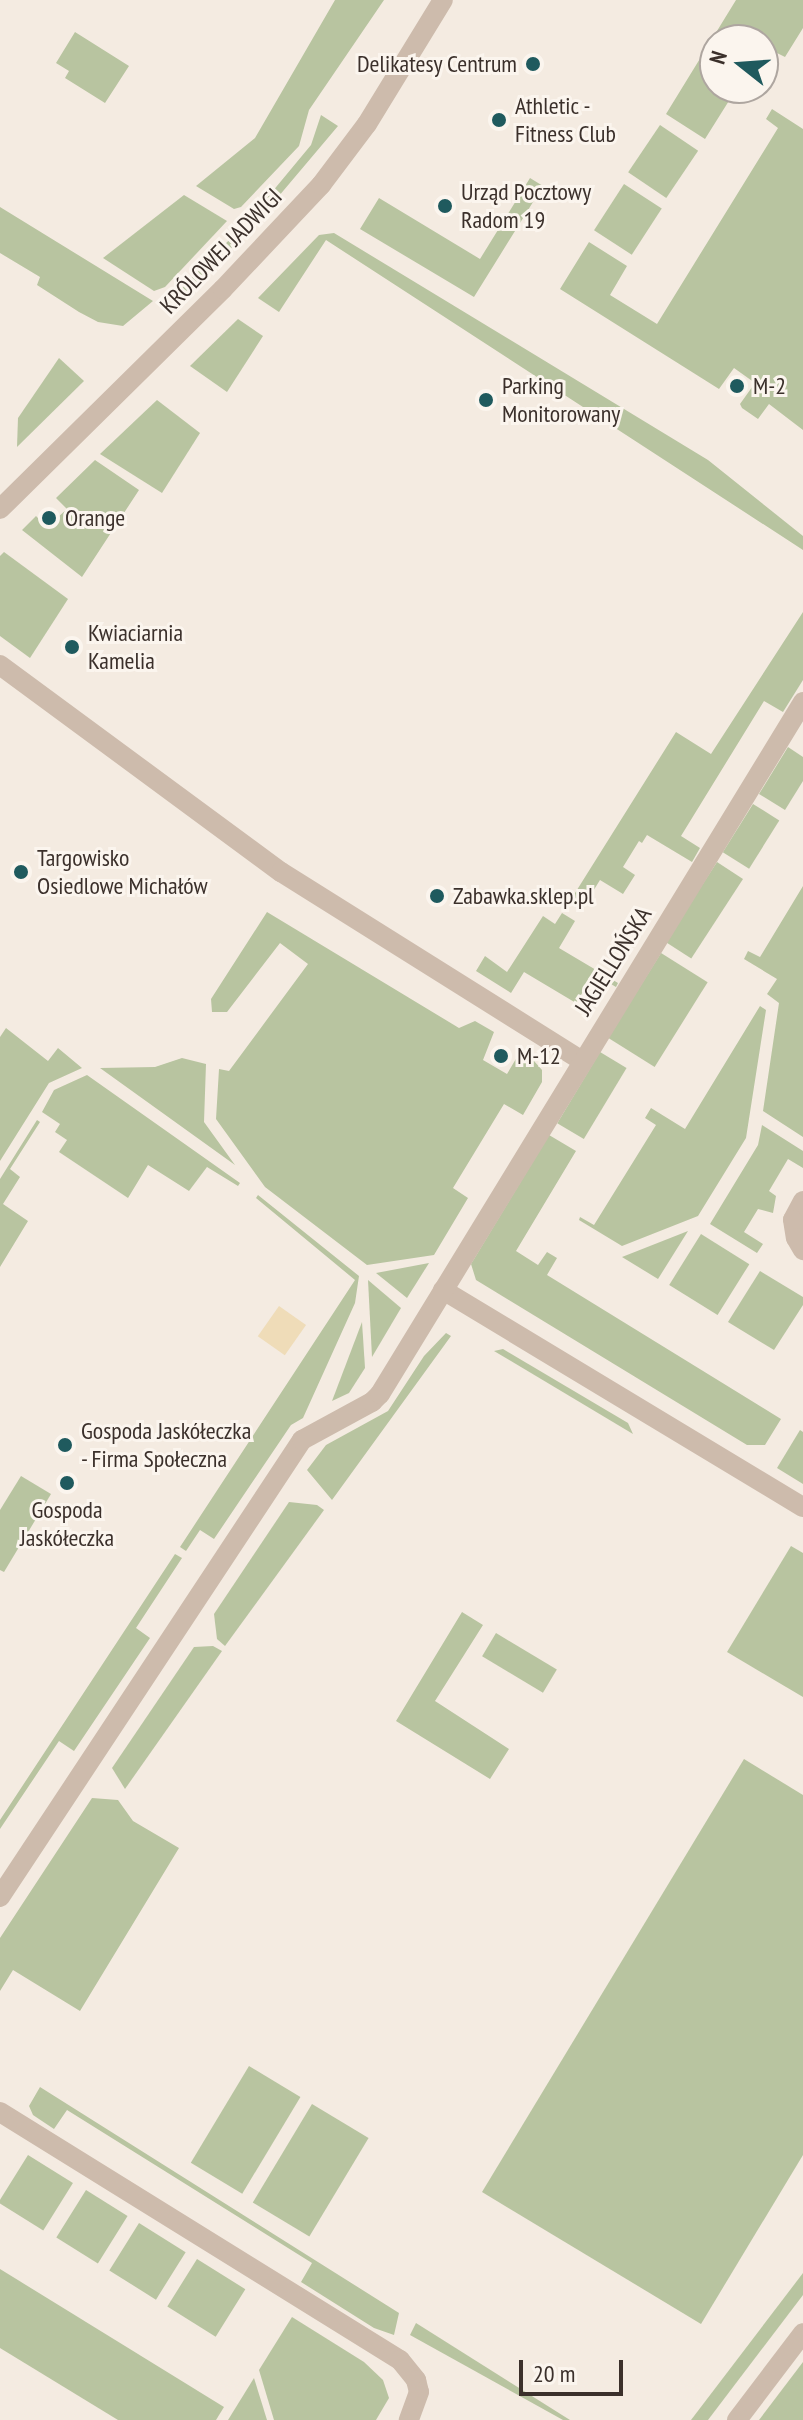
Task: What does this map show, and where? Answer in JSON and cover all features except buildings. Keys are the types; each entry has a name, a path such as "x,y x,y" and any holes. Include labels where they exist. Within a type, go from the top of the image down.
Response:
{"street":[{"name":"KRÓLOWEJ JADWIGI","path":"0,509 223,289 315,192 367,124 443,0"},
{"path":"0,665 281,872 582,1061"},
{"name":"JAGIELLOŃSKA","path":"0,1897 302,1440 372,1402 803,702"},
{"path":"803,1201 793,1220 796,1238 803,1250"},
{"path":"443,1290 803,1507"},
{"path":"0,2112 400,2360 416,2380 419,2392 409,2420"},
{"path":"737,2420 803,2333"}],"green space":[{"path":"335,0 384,0 309,110 299,146 241,207 234,209 196,186 255,138"},
{"path":"736,0 803,0 803,28 785,57 779,54 779,24 721,24"},
{"path":"75,32 129,66 105,103 65,78 69,71 56,63"},
{"path":"699,60 699,104 727,104 705,139 666,114"},
{"path":"772,109 803,129 803,430 769,404 758,419 742,408 740,404 755,383 734,368 719,389 560,289 589,242 627,266 610,295 657,324 778,128 766,119"},
{"path":"321,115 338,126 262,216 262,204 311,145"},
{"path":"660,125 698,151 666,198 628,172"},
{"path":"530,178 543,186 474,297 360,229 379,198 480,259"},
{"path":"624,184 662,209 632,255 594,230"},
{"path":"184,195 227,221 165,287 154,291 103,258"},
{"path":"0,207 153,301 123,326 98,322 79,312 37,285 40,277 0,253"},
{"path":"238,231 246,233 178,303 170,300"},
{"path":"334,233 708,460 803,536 803,550 326,240 279,312 258,298 319,235"},
{"path":"238,319 263,336 227,392 190,366"},
{"path":"59,358 84,381 17,447 18,418"},
{"path":"157,400 200,433 162,493 100,454"},
{"path":"95,460 139,490 82,577 22,530 36,516 47,527 67,509 56,498"},
{"path":"4,552 68,599 30,658 0,636 0,556"},
{"path":"803,612 803,680 783,712 764,701 681,836 700,848 692,862 647,835 642,843 639,841 623,867 635,875 623,894 600,880 582,909 570,901 676,732 711,754"},
{"path":"788,747 803,757 803,781 785,810 759,794"},
{"path":"753,804 779,820 749,869 723,852"},
{"path":"717,862 743,879 691,959 665,942"},
{"path":"803,886 803,1137 763,1111 779,1003 767,994 777,979 744,959 748,951 760,957"},
{"path":"267,912 459,1028 475,1021 494,1032 483,1060 507,1074 520,1052 542,1070 542,1082 523,1115 504,1104 453,1188 468,1198 434,1255 367,1265 265,1187 216,1119 219,1069 229,1071 308,964 280,943 227,1012 212,1012 211,999"},
{"path":"562,913 575,921 559,948 618,983 616,987 594,974 576,1003 524,972 511,993 476,971 485,956 507,972 543,916 555,924"},
{"path":"661,953 708,982 655,1067 608,1038"},
{"path":"760,1006 766,1010 746,1138 698,1216 622,1246 579,1220 580,1217 594,1225 656,1125 645,1118 651,1108 685,1129"},
{"path":"6,1028 48,1061 58,1048 82,1068 49,1083 0,1161 0,1037"},
{"path":"600,1052 627,1068 584,1139 557,1123"},
{"path":"182,1058 206,1064 204,1122 235,1165 100,1068 155,1067"},
{"path":"87,1075 240,1183 238,1186 207,1167 189,1191 148,1165 128,1198 59,1152 67,1140 55,1132 60,1124 42,1112 54,1090"},
{"path":"37,1120 40,1122 10,1169 20,1177 3,1204 28,1221 0,1267 0,1179"},
{"path":"762,1125 803,1151 803,1168 788,1159 769,1191 776,1196 773,1213 758,1209 744,1232 763,1244 757,1253 710,1224 758,1145"},
{"path":"549,1135 576,1151 516,1251 538,1265 547,1252 557,1258 547,1275 781,1419 765,1445 747,1445 476,1280 471,1264"},
{"path":"258,1195 359,1276 355,1303 303,1418 291,1425 214,1539 200,1530 186,1551 180,1547 355,1280 256,1198"},
{"path":"688,1231 658,1279 622,1257"},
{"path":"701,1234 749,1264 718,1315 669,1285"},
{"path":"429,1263 407,1298 376,1273"},
{"path":"760,1271 803,1297 803,1305 774,1350 728,1322"},
{"path":"368,1280 401,1308 372,1357"},
{"path":"362,1322 365,1368 349,1393 332,1401"},
{"path":"446,1333 451,1336 332,1500 307,1470 326,1445 388,1411 424,1356"},
{"path":"503,1349 628,1423 633,1434 494,1351"},
{"path":"800,1430 803,1432 803,1484 777,1468"},
{"path":"21,1476 51,1494 4,1572 0,1570 0,1510"},
{"path":"289,1502 317,1505 324,1510 225,1646 217,1639 214,1614"},
{"path":"791,1546 803,1553 803,1697 727,1652"},
{"path":"175,1554 182,1558 136,1628 150,1638 74,1751 59,1741 0,1829 0,1820"},
{"path":"462,1612 483,1625 435,1701 509,1749 490,1779 396,1721"},
{"path":"496,1633 557,1670 543,1693 482,1656"},
{"path":"213,1646 222,1651 125,1789 112,1768 194,1647"},
{"path":"744,1759 803,1795 803,2155 701,2324 482,2192"},
{"path":"92,1798 118,1800 133,1821 179,1848 80,2011 13,1970 0,1991 0,1938"},
{"path":"249,2066 300,2097 242,2194 191,2163"},
{"path":"40,2087 399,2313 394,2335 374,2328 301,2282 312,2263 67,2110 54,2129 33,2115 29,2106"},
{"path":"312,2104 369,2138 309,2237 253,2203"},
{"path":"28,2155 73,2183 43,2231 0,2204"},
{"path":"86,2190 128,2216 98,2263 56,2237"},
{"path":"139,2223 186,2252 156,2300 109,2270"},
{"path":"197,2259 245,2289 216,2337 167,2306"},
{"path":"0,2269 224,2407 216,2420 118,2420 0,2348"},
{"path":"803,2273 803,2295 708,2420 691,2420"},
{"path":"292,2317 364,2362 383,2380 389,2398 376,2420 274,2420 259,2370"},
{"path":"416,2323 570,2420 563,2420 410,2335"},
{"path":"803,2362 803,2420 759,2420"},
{"path":"254,2378 267,2420 228,2420"}],"sand":[{"path":"279,1306 306,1325 285,1355 258,1336"}],"place":[{"name":"Delikatesy Centrum","path":"533,64"},
{"name":"Athletic - Fitness Club","path":"499,120"},
{"name":"Urząd Pocztowy Radom 19","path":"445,206"},
{"name":"M-2","path":"737,386"},
{"name":"Parking Monitorowany","path":"486,400"},
{"name":"Orange","path":"49,518"},
{"name":"Kwiaciarnia Kamelia","path":"72,647"},
{"name":"Targowisko Osiedlowe Michałów","path":"21,872"},
{"name":"Zabawka.sklep.pl","path":"437,896"},
{"name":"M-12","path":"501,1056"},
{"name":"Gospoda Jaskółeczka - Firma Społeczna","path":"65,1445"},
{"name":"Gospoda Jaskółeczka","path":"67,1483"}]}
